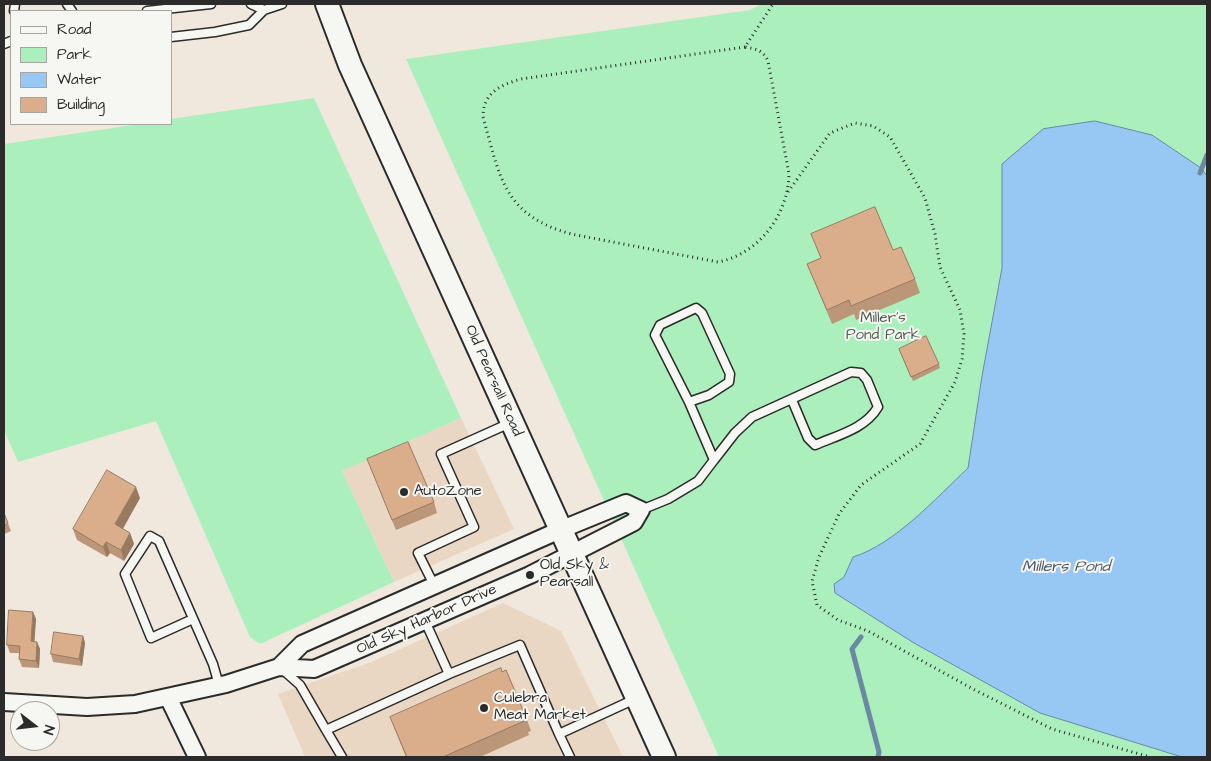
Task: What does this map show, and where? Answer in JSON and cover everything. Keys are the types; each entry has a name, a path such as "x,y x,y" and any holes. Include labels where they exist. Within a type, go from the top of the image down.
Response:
{"main road":[{"name":"Old Pearsall Road","path":"327,4 350,65 664,757"}],"street":[{"name":"Old Sky Harbor Drive","path":"4,702 87,707 135,704 219,685 279,667 314,669 530,575 634,522 641,510 626,503 560,530 302,644 279,667"},
{"path":"168,697 197,757"}],"lane":[{"path":"156,10 211,4"},
{"path":"251,4 264,10"},
{"path":"172,37 222,31 249,25 264,10 282,4"},
{"path":"689,402 709,395 729,382 730,374 702,313 696,308 660,325 655,335 689,402 714,460"},
{"path":"641,510 668,499 698,481 735,433 752,417 851,372 861,373 867,380 878,407 872,418 815,445 808,438 792,400"},
{"path":"434,585 418,552 474,527 442,454 512,422"},
{"path":"193,619 151,638 125,574 150,536 159,541 213,664 219,685"},
{"path":"425,620 449,674"},
{"path":"326,730 449,674 520,646 570,757"},
{"path":"279,667 300,685 342,757"},
{"path":"559,734 637,698"}],"path":[{"path":"745,47 773,4"},
{"path":"788,192 789,174 768,61 764,54 756,49 745,47 521,79 495,88 483,108 483,117 499,175 514,202 530,217 548,228 718,262 731,260 744,253 766,235 788,192 830,133 855,123 873,126 890,137 925,198 935,234 940,268 960,310 964,334 962,359 955,382 920,444 861,485 839,514 820,557 812,581 817,605 838,620 868,631 973,689 1052,729 1150,757"}],"shaded area":[{"path":"461,418 514,529 394,582 342,471"},
{"path":"503,603 561,631 623,757 305,757 278,694 369,663"}],"green space":[{"name":"Miller's Pond Park","path":"761,4 1207,4 1207,757 719,757 406,59 750,10"},
{"path":"314,98 461,418 342,471 394,582 260,644 250,637 156,421 18,462 4,430 4,144 133,125 172,125 172,119"}],"water":[{"name":"Millers Pond","path":"1095,121 1152,135 1201,168 1207,176 1207,757 1182,757 1040,713 914,643 835,593 834,584 844,577 853,557 869,551 899,531 929,506 968,468 982,376 1002,268 1002,164 1043,129"}],"building":[{"path":"875,207 893,250 901,247 915,279 851,306 849,300 827,310 807,264 821,258 811,234"},
{"path":"926,336 939,364 911,377 899,349"},
{"name":"AutoZone","path":"408,442 434,502 392,520 367,459"},
{"path":"107,470 136,487 115,524 130,533 121,550 106,542 103,547 73,529"},
{"path":"4,513 8,523 4,526"},
{"path":"9,610 33,612 31,641 37,642 36,661 19,659 20,646 7,645"},
{"path":"54,632 83,636 79,659 51,654"},
{"name":"Culebra Meat Market","path":"501,668 502,672 506,670 526,717 523,718 524,721 443,757 407,757 390,717"}],"waterway":[{"path":"1200,173 1207,155"},
{"path":"861,637 852,649 879,752 878,757"}],"place":[{"name":"AutoZone","path":"404,492"},
{"name":"Old Sky & Pearsall","path":"530,575"},
{"name":"Culebra Meat Market","path":"484,708"}]}
